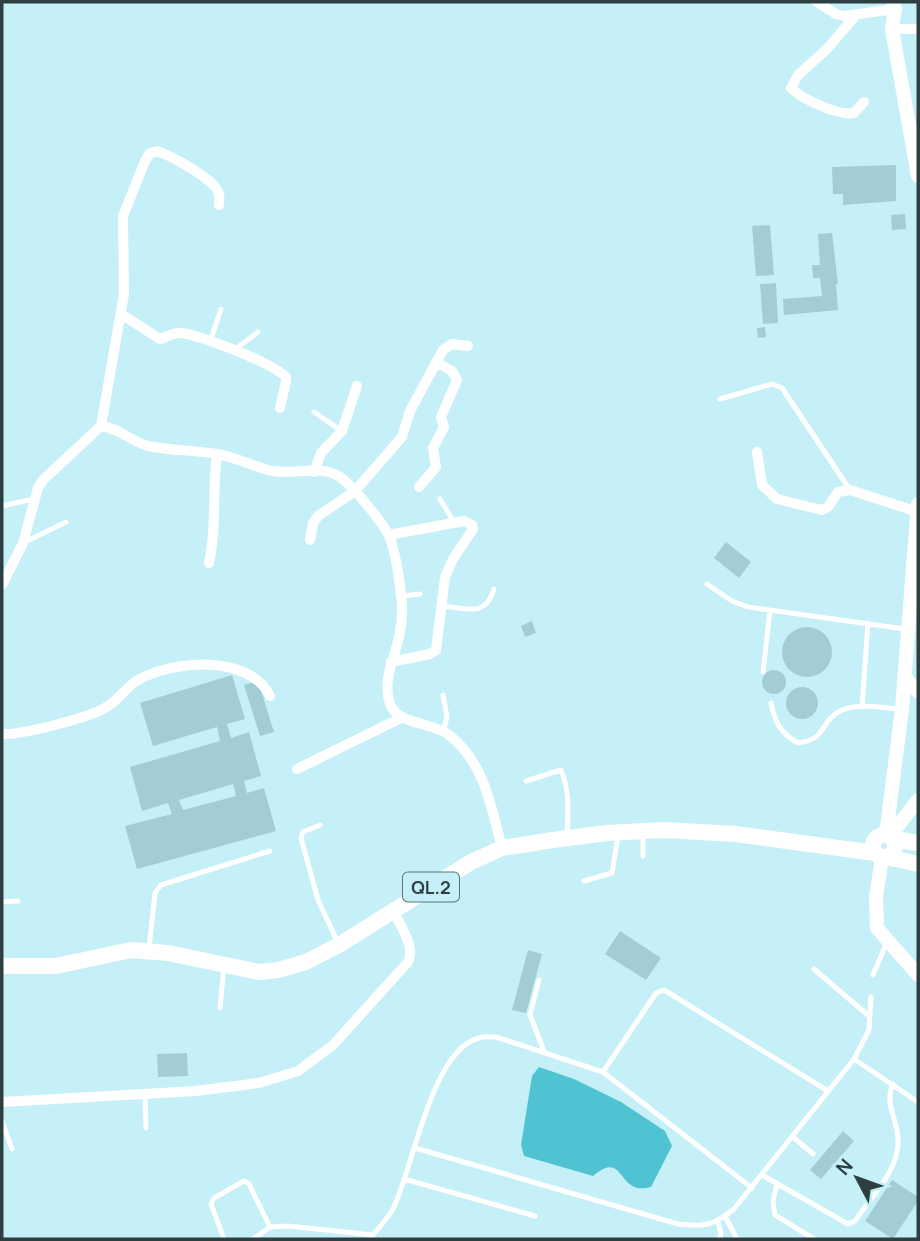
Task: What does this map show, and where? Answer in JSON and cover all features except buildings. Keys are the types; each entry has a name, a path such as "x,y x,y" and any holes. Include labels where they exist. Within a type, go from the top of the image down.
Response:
{"highway":[{"name":"QL.2","path":"2,966 56,966 131,950 259,972 278,970 306,962 339,945 464,866 502,848 618,832 663,830 736,834 918,864"},
{"path":"881,856 874,840 878,836 918,844"}],"main road":[{"path":"894,6 892,30 918,176"},
{"path":"890,837 918,509"},
{"path":"904,676 918,692"},
{"path":"890,837 918,800"},
{"path":"881,856 875,920 887,942 918,975"}],"street":[{"path":"817,2 836,14 855,16 894,6"},
{"path":"855,16 827,49 798,75 791,88 842,114 854,113 864,102"},
{"path":"892,30 918,29"},
{"path":"2,585 23,543 34,499 43,480 101,426 124,294 122,216 150,153 157,150 198,173 215,187 219,194 219,205"},
{"path":"121,314 160,339 181,333 234,350 278,371 286,377 280,408"},
{"path":"310,540 313,523 318,516 355,491 402,437 410,411 447,345 468,346"},
{"path":"419,487 436,467 433,448 444,427 441,417 457,380 452,371 436,362"},
{"path":"313,472 321,453 342,430 357,386"},
{"path":"101,426 115,428 126,438 150,446 217,454 286,474 334,473 355,491 389,535 401,596 399,638 388,672 389,702 393,711 402,717 443,732 465,751 482,778 489,796 502,848"},
{"path":"757,452 761,485 777,499 822,510 828,507 838,492 850,490 918,509"},
{"path":"209,563 215,531 213,505 217,454"},
{"path":"389,535 454,522 468,522 473,529 449,566 436,650 430,654 391,662"},
{"path":"2,734 17,734 98,712 114,704 137,681 176,668 208,663 225,666 259,679 270,696"},
{"path":"297,768 402,717"},
{"path":"2,1102 196,1091 259,1083 298,1071 341,1036 411,956 394,912"}],"lane":[{"path":"210,342 221,309"},
{"path":"234,350 258,332"},
{"path":"720,399 772,384 782,388 850,490"},
{"path":"314,412 342,430"},
{"path":"2,506 34,499"},
{"path":"440,499 454,522"},
{"path":"23,543 66,522"},
{"path":"708,583 732,601 748,607 908,629"},
{"path":"442,606 481,609 489,603 494,589"},
{"path":"401,596 419,594"},
{"path":"763,672 770,610"},
{"path":"862,707 868,624"},
{"path":"443,695 447,717 443,732"},
{"path":"771,703 774,720 780,730 798,743 816,739 836,712 862,707 902,709"},
{"path":"526,781 561,770 567,797 567,838"},
{"path":"320,825 303,832 301,838 318,900 339,945"},
{"path":"642,831 643,856"},
{"path":"584,881 612,873 618,832"},
{"path":"149,951 155,893 161,885 270,851"},
{"path":"2,902 18,901"},
{"path":"873,975 887,942"},
{"path":"220,1008 224,966"},
{"path":"814,969 869,1017"},
{"path":"538,980 530,1015 544,1051"},
{"path":"603,1073 656,993 664,990 828,1091"},
{"path":"415,1148 678,1224 702,1226 718,1222 752,1188 854,1059 867,1036 871,997"},
{"path":"253,1239 270,1227 371,1237 393,1209 426,1110 443,1073 467,1044 479,1038 496,1037 603,1073 752,1188"},
{"path":"854,1059 918,1102"},
{"path":"762,1175 848,1224 855,1221 894,1164 898,1138 888,1097 893,1084"},
{"path":"145,1094 146,1128"},
{"path":"2,1121 12,1149"},
{"path":"793,1137 813,1154"},
{"path":"404,1179 535,1216"},
{"path":"224,1239 211,1204 214,1198 240,1182 249,1184 270,1227"},
{"path":"777,1184 773,1201 775,1215 814,1239"},
{"path":"725,1216 737,1239"},
{"path":"718,1222 721,1234 719,1239"}],"water":[{"path":"539,1067 574,1079 621,1102 665,1131 672,1146 651,1187 632,1186 611,1167 593,1176 524,1156 521,1145 532,1076"}]}
